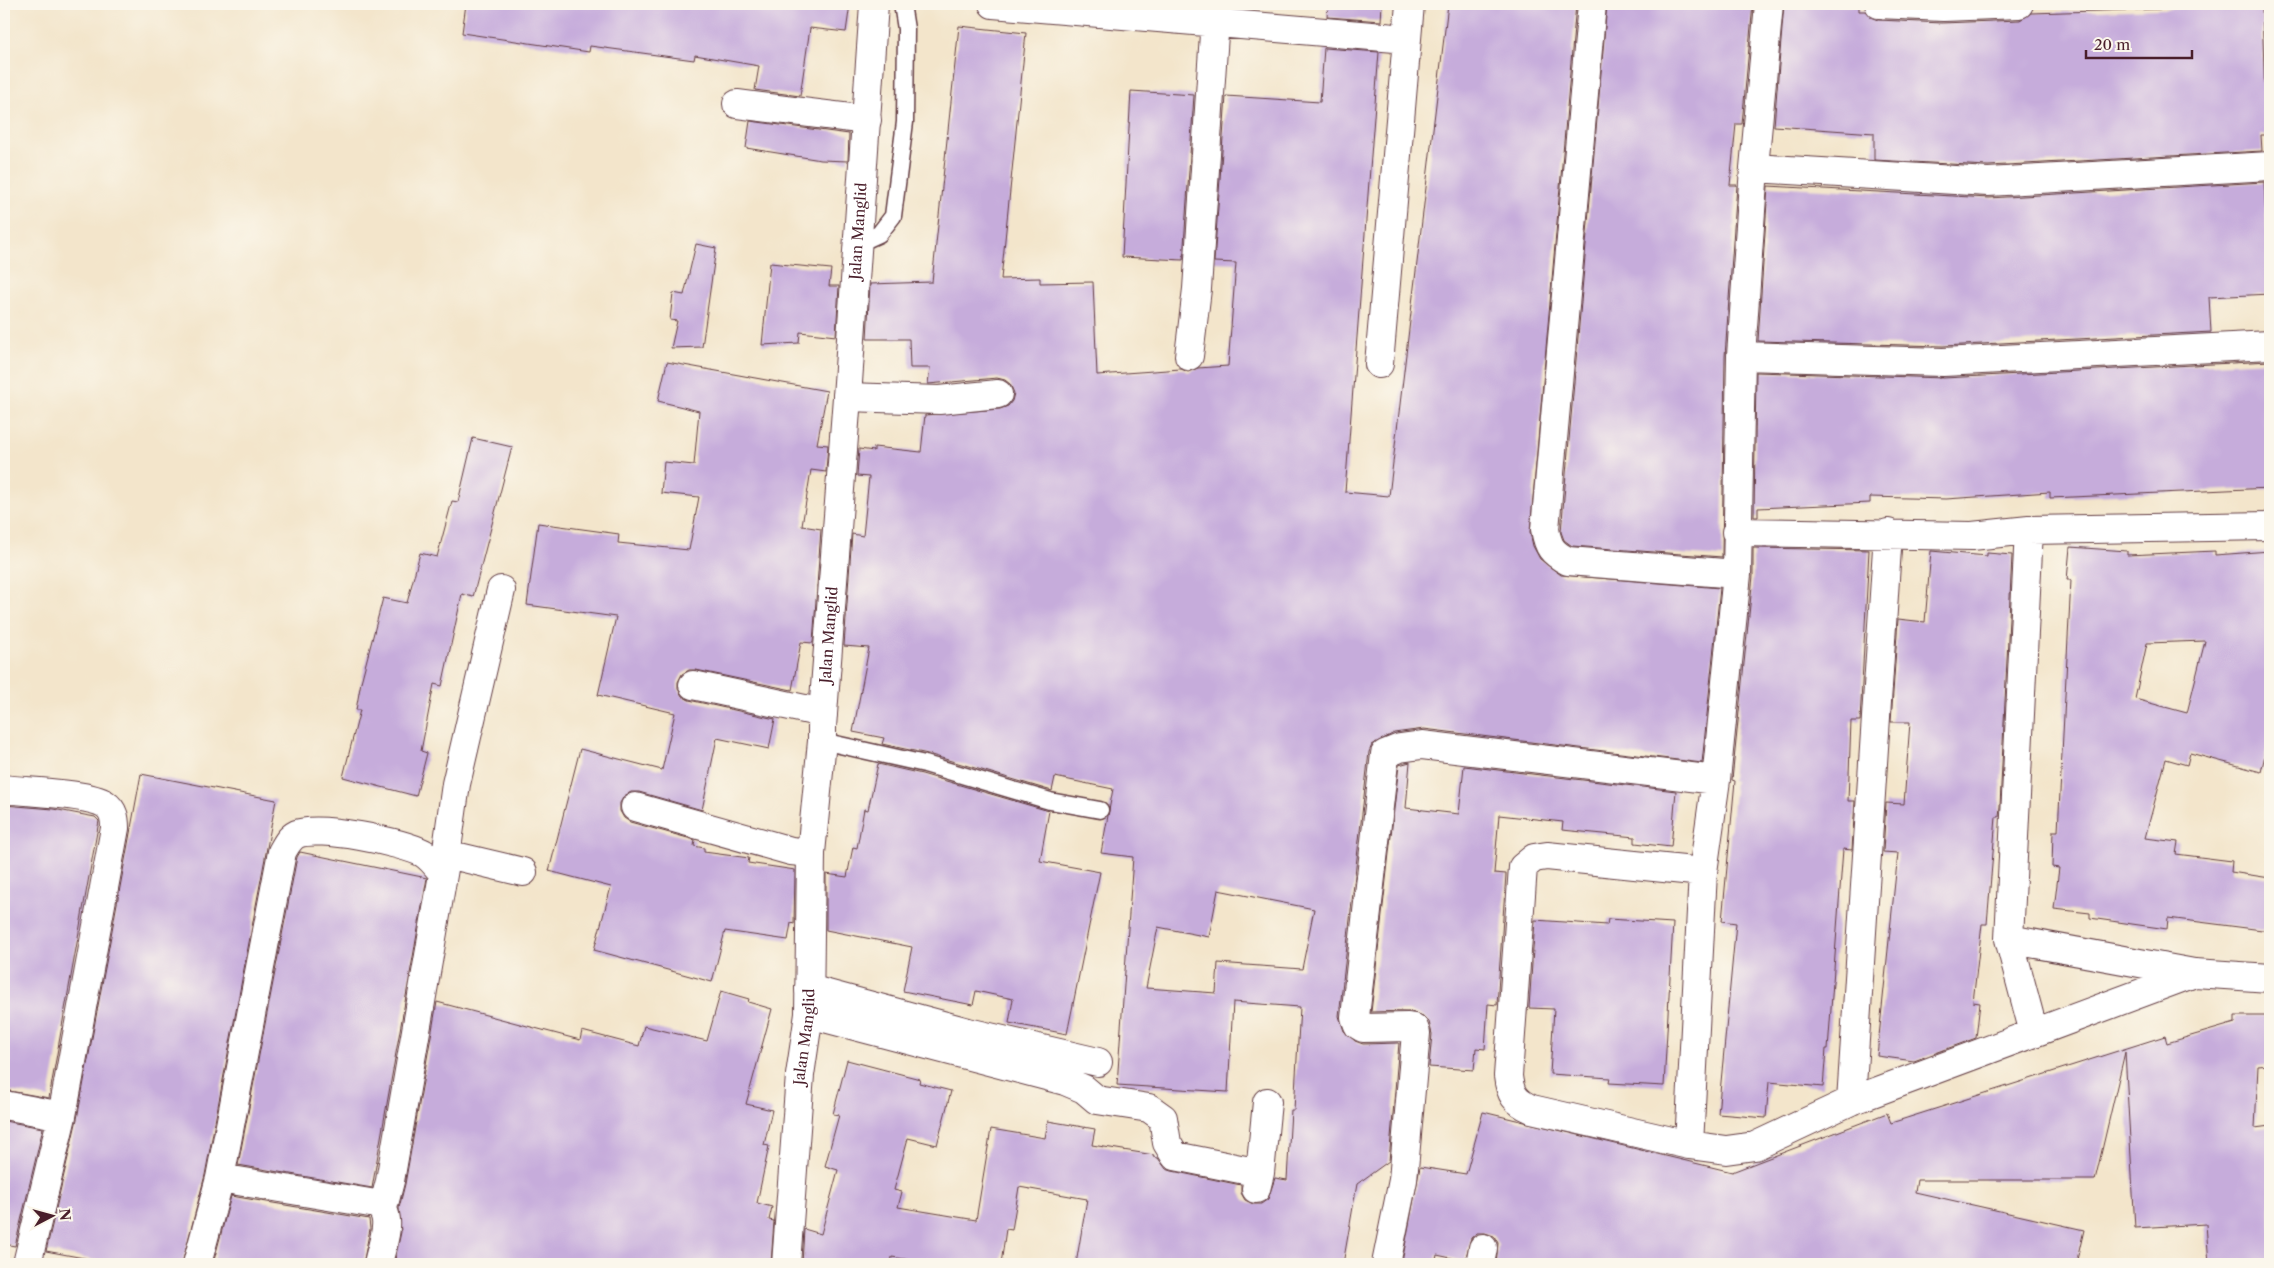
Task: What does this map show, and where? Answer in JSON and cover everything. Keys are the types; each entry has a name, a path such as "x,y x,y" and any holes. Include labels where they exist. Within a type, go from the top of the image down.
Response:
{"street":[{"name":"Jalan Manglid","path":"786,1264 800,1076 809,1001 810,853 822,741 874,4"},
{"path":"993,4 1214,14 1407,39"},
{"path":"1379,364 1410,4"},
{"path":"1592,4 1545,529 1548,545 1555,555 1568,561 1737,574"},
{"path":"1689,1145 1703,872 1716,780 1737,574 1736,532 1741,356 1754,168 1769,4"},
{"path":"1879,4 1943,7 2019,4"},
{"path":"1189,356 1197,288 1214,14"},
{"path":"736,104 867,120"},
{"path":"1754,168 1988,182 2270,166"},
{"path":"1741,356 1943,362 2270,346"},
{"path":"847,398 940,400 998,394"},
{"path":"1736,532 1888,533 1972,536 2029,530 2270,526"},
{"path":"2029,530 2009,939 2034,1033"},
{"path":"1851,1101 1888,533"},
{"path":"383,1208 390,1181 445,863 456,784 466,735 502,590"},
{"path":"693,685 823,713"},
{"path":"1386,1264 1403,1180 1416,1033 1414,1028 1408,1027 1363,1028 1358,1025 1355,1017 1385,754 1400,748 1422,746 1716,780"},
{"path":"4,789 90,799 106,804 114,814 115,828 62,1116 27,1264"},
{"path":"635,808 791,851 810,853"},
{"path":"197,1264 220,1178 282,852 288,840 297,834 315,832 372,837 424,853 445,863 523,872"},
{"path":"1703,872 1547,856 1534,858 1524,867 1508,1076 1513,1098 1519,1104 1532,1109 1689,1145 1726,1150 1755,1146 1851,1101 2195,973"},
{"path":"2009,939 2195,973 2270,978"},
{"path":"809,1001 968,1032 1098,1062"},
{"path":"809,1001 1066,1081 1084,1089 1096,1100 1150,1108 1163,1118 1167,1144 1175,1156 1258,1181 1267,1102"},
{"path":"4,1106 62,1116"},
{"path":"220,1178 376,1204 383,1208 386,1215 378,1264"}],"lane":[{"path":"857,244 879,234 893,216 905,122 906,28 902,4"},
{"path":"822,741 925,764 1050,801 1100,810"}],"building":[{"path":"466,4 850,4 846,32 810,28 800,96 755,90 759,66 695,55 694,60 590,46 589,52 462,33"},
{"path":"1328,4 1382,4 1381,21 1327,17"},
{"path":"1448,4 1576,4 1530,532 1533,546 1540,559 1561,575 1720,588 1702,763 1424,729 1394,733 1372,745 1369,752 1339,1016 1344,1031 1355,1041 1363,1044 1399,1043 1389,1161 1357,1184 1343,1264 1076,1264 1087,1199 1019,1187 1012,1230 1006,1229 1001,1264 935,1264 892,1257 891,1264 802,1264 804,1229 821,1234 838,1170 825,1166 839,1115 833,1114 847,1060 920,1079 919,1083 951,1091 937,1145 908,1138 894,1190 902,1192 898,1207 976,1220 991,1129 1045,1138 1048,1121 1095,1129 1092,1145 1154,1155 1153,1157 1158,1158 1166,1169 1241,1185 1241,1193 1245,1200 1253,1204 1261,1204 1268,1199 1275,1178 1287,1180 1291,1110 1294,1110 1300,1007 1233,1002 1228,1092 1117,1085 1133,857 1101,853 1113,789 1055,777 1052,791 928,754 882,744 884,738 853,732 869,648 844,646 852,534 863,536 869,477 857,476 859,449 874,451 874,447 921,452 925,415 1000,409 1008,406 1012,401 1014,393 1010,384 1005,380 997,378 928,384 930,368 910,368 909,339 867,339 870,284 932,282 959,26 1026,33 1001,279 1040,278 1040,283 1093,282 1097,375 1181,369 1188,372 1198,368 1228,366 1236,263 1214,262 1226,96 1320,102 1324,48 1379,52 1345,492 1389,496","holes":["1218,890 1314,909 1302,969 1218,963 1216,993 1146,988 1158,927 1209,937"]},
{"path":"1607,4 1753,4 1742,124 1736,124 1730,185 1737,185 1725,356 1722,557 1572,546 1564,540 1561,532"},
{"path":"1784,4 1859,6 1859,11 1865,11 1870,17 1878,20 1942,23 2020,20 2031,13 2262,6 2266,135 2261,135 2262,151 1988,166 1874,160 1874,133 1774,126"},
{"path":"1131,91 1194,95 1183,260 1122,257"},
{"path":"750,121 849,134 848,161 821,160 746,148"},
{"path":"2264,182 2270,294 2209,297 2211,332 1943,346 1758,341 1768,186 1989,198"},
{"path":"696,244 716,248 702,347 671,348 677,321 670,320 673,293 684,295"},
{"path":"770,263 831,269 829,286 839,286 836,336 800,332 799,343 762,345"},
{"path":"2270,361 2270,488 2050,498 2050,492 1946,499 1870,497 1870,503 1758,508 1758,517 1754,517 1756,372 1944,378"},
{"path":"667,362 827,391 817,444 828,445 826,472 811,470 802,526 821,529 813,643 801,642 792,690 696,670 689,670 682,674 678,682 678,689 682,696 689,700 775,719 769,749 717,738 702,810 639,792 631,792 624,796 620,803 620,811 624,818 630,822 695,840 694,846 704,848 704,852 749,858 748,863 795,870 794,924 791,923 788,940 725,931 712,982 594,950 611,887 549,871 580,749 662,770 675,713 598,695 616,617 527,605 538,523 619,534 618,543 689,550 699,497 661,493 664,462 694,465 699,411 658,401"},
{"path":"473,438 512,447 473,597 462,594 442,686 434,684 421,751 427,753 416,796 343,777 360,710 356,710 361,682 383,598 407,603 420,553 437,557 452,501 458,502"},
{"path":"2070,547 2127,551 2127,555 2215,551 2215,555 2270,551 2270,735 2261,772 2190,753 2187,765 2166,759 2145,838 2178,842 2176,854 2232,861 2231,872 2270,878 2270,931 2168,918 2167,929 2090,918 2090,913 2054,909 2059,868 2052,867 2053,831 2058,831 2071,580 2067,580","holes":["2205,641 2187,713 2135,699 2147,643"]},
{"path":"1753,548 1869,550 1860,721 1851,721 1848,801 1855,801 1852,850 1843,849 1828,1049 1826,1049 1823,1087 1769,1082 1766,1118 1718,1114 1736,923 1722,921 1735,781 1732,780 1753,576"},
{"path":"1931,551 1987,556 1987,553 2012,555 2000,806 1999,817 1996,817 1987,924 1982,924 1973,1002 1980,1003 1976,1038 1914,1061 1877,1056 1898,853 1883,852 1886,803 1904,804 1910,722 1891,722 1898,619 1925,622"},
{"path":"1410,762 1406,808 1459,814 1464,766 1676,791 1671,847 1635,843 1635,837 1562,830 1563,822 1499,815 1494,873 1506,874 1497,1005 1488,1004 1485,1049 1476,1048 1474,1070 1429,1067 1432,1034 1429,1022 1423,1016 1408,1011 1371,1012 1399,765"},
{"path":"878,764 922,774 1049,811 1040,861 1100,872 1067,1034 1009,1023 1013,999 976,991 973,1005 903,991 912,947 826,930 826,874 847,877 853,847 857,848 864,809 868,810"},
{"path":"141,774 276,800 205,1175 182,1264 116,1264 46,1251 77,1119"},
{"path":"4,805 53,809 95,817 99,821 49,1098 4,1090"},
{"path":"300,852 427,878 372,1188 238,1165 297,857"},
{"path":"1608,919 1673,923 1664,1086 1609,1083 1610,1078 1550,1074 1554,1009 1529,1008 1535,920 1607,925"},
{"path":"721,991 749,999 748,1002 772,1009 746,1104 772,1110 764,1145 769,1146 757,1203 772,1207 769,1220 774,1221 771,1264 394,1264 401,1232 399,1208 405,1184 437,1002 580,1040 582,1031 639,1046 644,1026 707,1041"},
{"path":"2235,1016 2270,1016 2270,1065 2258,1066 2255,1128 2270,1126 2270,1262 2209,1264 2206,1224 2135,1228 2125,1052 2095,1180 1917,1180 1915,1192 2084,1230 2076,1264 1496,1264 1498,1243 1494,1236 1485,1233 1477,1233 1471,1238 1465,1261 1437,1255 1435,1264 1402,1262 1420,1167 1466,1174 1483,1112 1732,1172 1887,1113 1891,1123 2165,1036 2167,1043 2235,1023"},
{"path":"4,1121 43,1128 15,1246 4,1244"},
{"path":"231,1196 369,1219 370,1229 363,1264 213,1264"}]}
